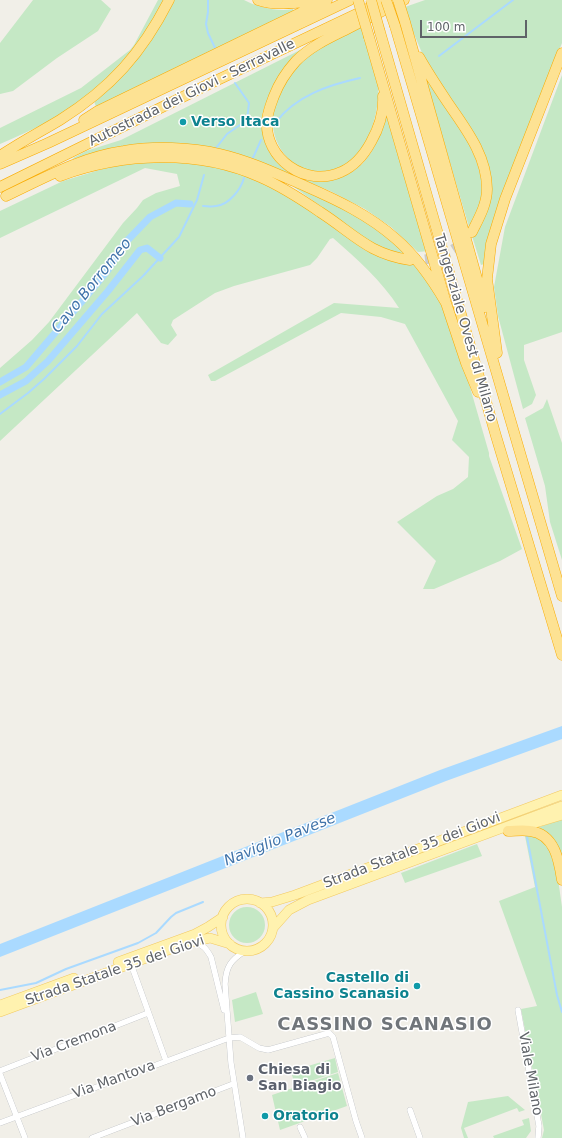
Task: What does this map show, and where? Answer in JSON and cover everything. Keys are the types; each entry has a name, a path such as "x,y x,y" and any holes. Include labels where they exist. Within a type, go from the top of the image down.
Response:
{"highway":[{"path":"0,156 74,111 107,85 141,48 150,35 169,0"},
{"path":"258,0 282,4 326,0"},
{"path":"48,144 98,111 326,0"},
{"name":"Autostrada dei Giovi - Serravalle","path":"0,164 48,144 350,0"},
{"path":"358,0 446,303 466,363 496,436"},
{"name":"Tangenziale Ovest di Milano","path":"371,0 496,436 562,655"},
{"name":"Autostrada dei Giovi - Serravalle","path":"2,194 209,84 386,0"},
{"name":"Tangenziale Ovest di Milano","path":"386,0 562,596"},
{"path":"398,0 494,339"},
{"path":"382,82 384,103 382,116 378,127 363,155 347,169 328,176 312,176 296,171 288,166 277,155 269,138 267,121 268,113 275,92 289,69 314,46 404,0"},
{"path":"412,48 468,133 482,160 487,189 486,201 472,232"},
{"path":"504,397 494,339 487,279 491,244 505,199 562,53"},
{"path":"2,194 70,165 103,155 123,151 143,148 168,148 219,154 268,170 328,196 365,216 396,239 411,254 426,271 446,303"},
{"path":"2,194 68,173 106,163 150,158 173,158 210,162 239,169 259,176 282,187 380,253 395,258 410,260"},
{"path":"508,831 534,831 548,840 556,852 562,880"}],"main road":[{"name":"Strada Statale 35 dei Giovi","path":"260,903 272,902 295,895 562,795"},
{"name":"Strada Statale 35 dei Giovi","path":"273,928 289,910 298,904 562,806"},
{"path":"420,858 562,815"},
{"path":"243,900 252,900 260,903 270,914 273,928 271,935 267,942 261,947 245,951 237,949 230,944 222,932 221,924 227,909 234,903 243,900"},
{"name":"Strada Statale 35 dei Giovi","path":"0,1004 195,934 223,917"},
{"name":"Strada Statale 35 dei Giovi","path":"0,1012 188,943 210,938 230,944"}],"street":[{"path":"188,943 199,943 207,949 211,957 227,1022"},
{"path":"241,1137 227,1022 226,973 229,965 245,951"},
{"path":"131,964 166,1061"},
{"name":"Viale Milano","path":"518,1010 539,1126 538,1138"},
{"name":"Via Cremona","path":"0,1072 148,1013"},
{"path":"229,1038 240,1037 259,1048 268,1050 326,1033 331,1034 334,1037 362,1138"},
{"name":"Via Mantova","path":"0,1123 229,1038"},
{"path":"0,1072 25,1138"},
{"name":"Via Bergamo","path":"92,1138 234,1084"},
{"path":"410,1110 420,1138"},
{"path":"300,1127 305,1138"}],"green space":[{"path":"33,0 101,0 111,9 98,31 57,58 13,91 0,94 0,43"},
{"path":"158,0 164,0 150,25 124,61 104,82 72,108 0,144 0,128 81,88 130,50"},
{"path":"173,0 244,0 255,5 268,8 281,10 293,9 294,11 96,107 94,101"},
{"path":"425,0 562,0 562,43 517,156 489,235 484,264 481,265 472,236 491,179 457,108 422,53 409,22 405,7"},
{"path":"361,27 378,82 378,103 371,132 350,162 328,172 307,170 288,158 276,139 273,114 283,86 314,52"},
{"path":"304,48 272,90 264,109 262,118 264,137 270,153 281,166 296,176 312,180 329,180 346,175 362,164 371,153 380,134 387,113 429,251 418,252 391,227 365,209 330,191 263,163 107,149 73,159 86,151 121,140"},
{"path":"562,75 562,332 524,345 524,360 536,395 532,404 523,409 498,316 494,287 505,227"},
{"path":"425,78 461,130 472,149 479,169 482,189 479,208 469,227"},
{"path":"147,161 200,164 242,174 282,192 365,250 399,263 413,264 438,295 457,342 489,456 522,549 500,561 434,589 423,589 436,561 397,522 437,496 453,489 468,477 469,457 452,440 458,421 405,324 381,317 341,313 215,381 211,381 208,375 334,303 399,308 377,280 360,262 333,238 330,239 317,258 310,265 234,286 215,293 173,320 171,325 177,335 168,345 161,343 137,313 0,441 0,368 32,340 49,322 123,223 143,200 156,193 180,186 177,174 145,168 0,238 0,211 63,181 119,164"},
{"path":"295,185 370,221 408,256 397,254 373,244 294,187"},
{"path":"547,399 562,443 562,560 550,522 545,486 525,418 543,408"},
{"path":"562,819 562,860 539,827"},
{"path":"529,835 539,838 547,844 557,872 562,907 562,1138 542,1138 544,1130 521,1009 537,1006 499,901 535,887 525,836"},
{"path":"477,844 482,856 405,883 401,873"},
{"path":"247,907 257,910 262,915 265,925 262,935 257,940 247,943 237,940 232,935 229,925 232,915 237,910"},
{"path":"256,992 263,1014 235,1022 232,1000"},
{"path":"335,1058 338,1072 295,1086 291,1071"},
{"path":"338,1073 347,1106 280,1130 272,1095"},
{"path":"508,1096 525,1110 519,1112 517,1108 464,1128 468,1138 464,1138 461,1128 468,1102"},
{"path":"529,1118 531,1131 526,1138 494,1138 493,1136 524,1125 522,1120"}],"water":[{"name":"Naviglio Pavese","path":"562,726 562,739 446,781 0,957 0,944 440,770"}],"waterway":[{"path":"208,0 206,24 208,33 216,50"},
{"name":"Cavo Borromeo","path":"439,56 513,0"},
{"name":"Cavo Borromeo","path":"276,122 284,113 303,98 336,84 360,78"},
{"path":"216,148 227,134 247,120 249,103 235,83"},
{"name":"Cavo Borromeo","path":"252,160 261,140"},
{"path":"0,414 44,379 77,346 102,314 143,276 179,237 197,200 204,175"},
{"name":"Cavo Borromeo","path":"203,206 221,205 230,200 240,187 244,178"},
{"name":"Cavo Borromeo","path":"0,382 26,367 108,270 124,244 150,217 176,203 190,204"},
{"path":"0,395 26,381 48,361 108,291 140,250 147,248 160,258"},
{"path":"527,837 557,995 562,1012"},
{"path":"0,990 36,983 66,969 138,943 156,933 176,913 203,902"}],"tunnel":[{"path":"410,260 440,256 459,245 465,239"}],"place":[{"name":"Verso Itaca","path":"183,122"},
{"name":"Castello di Cassino Scanasio","path":"417,986"},
{"name":"Chiesa di San Biagio","path":"250,1078"},
{"name":"Oratorio","path":"265,1116"}],"district":[{"name":"CASSINO SCANASIO","path":"385,1025"}]}
